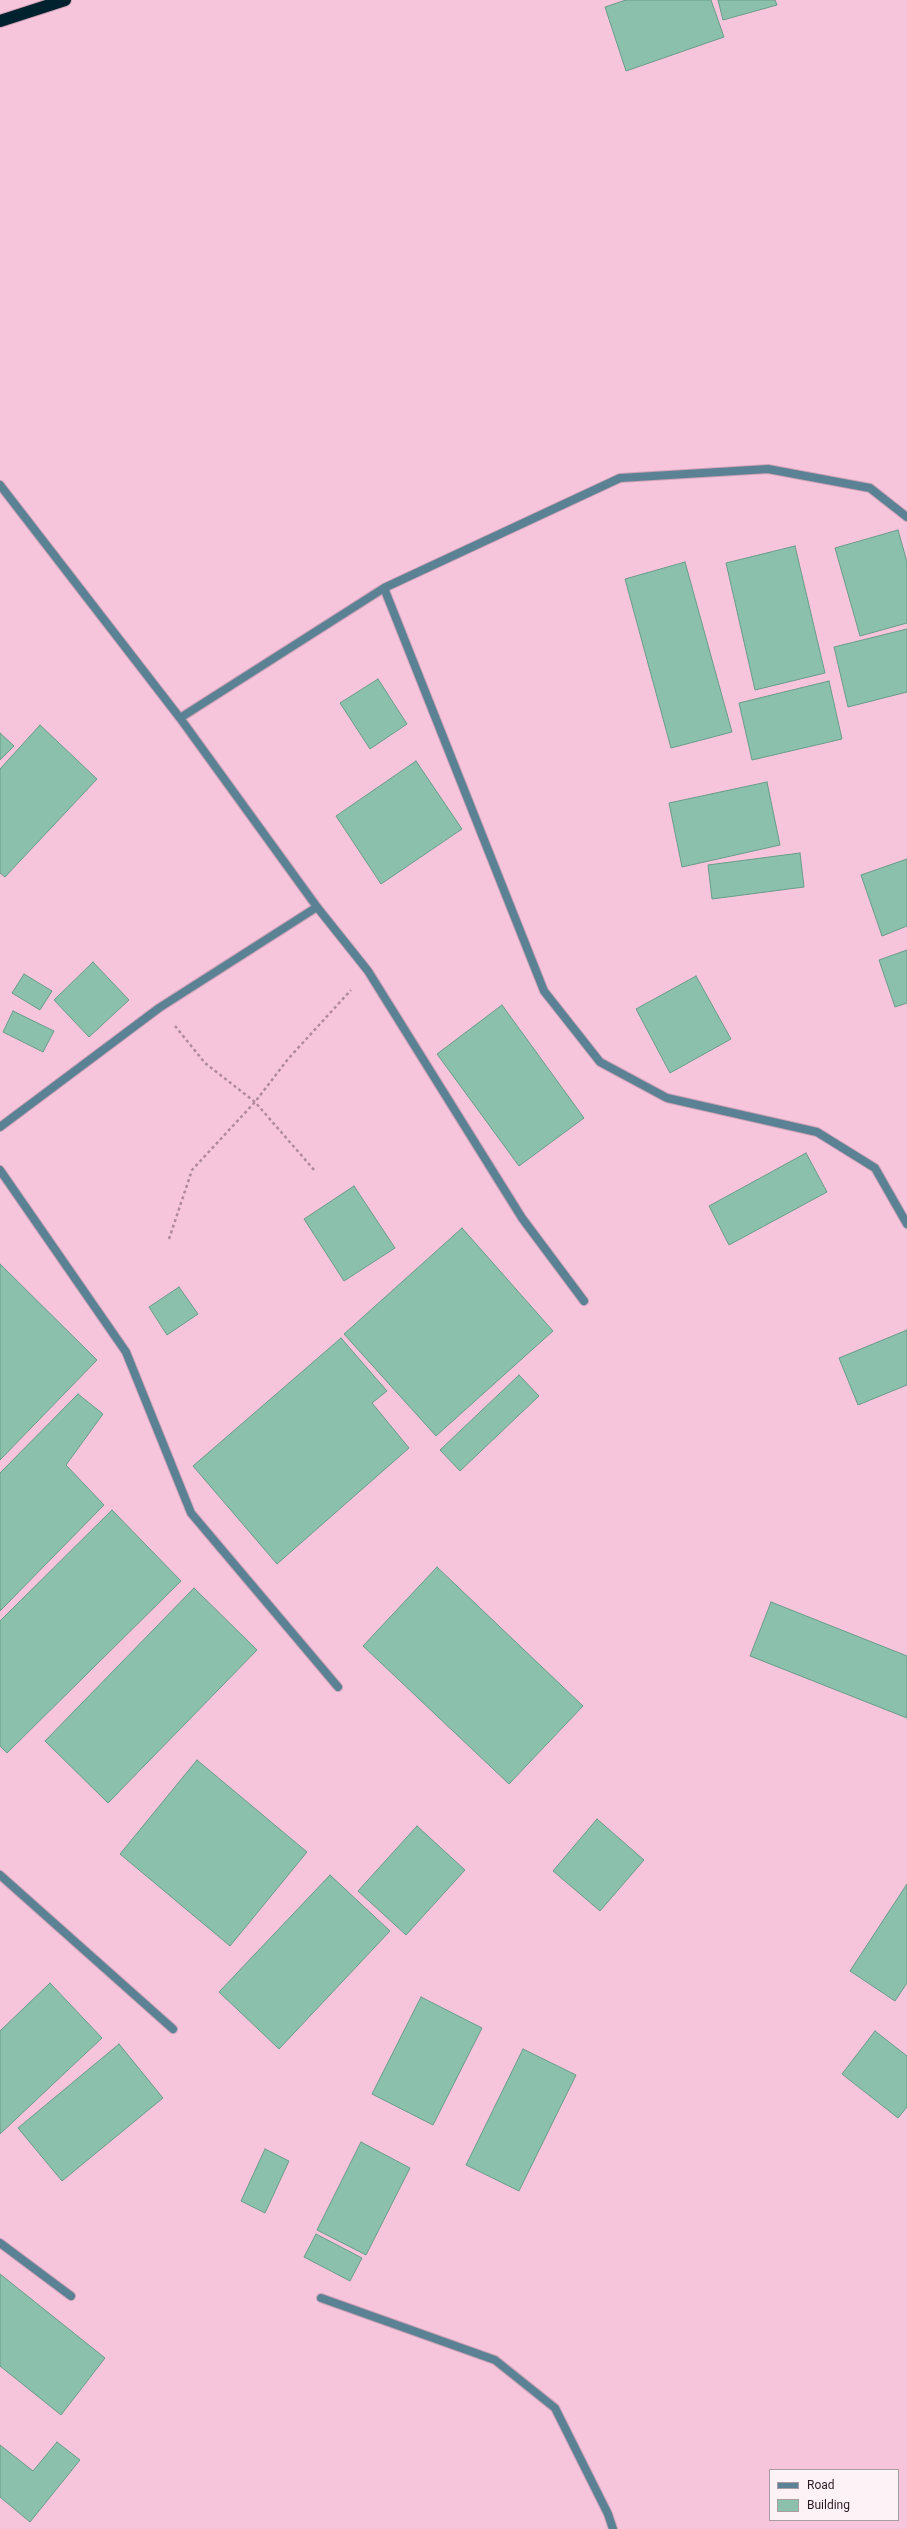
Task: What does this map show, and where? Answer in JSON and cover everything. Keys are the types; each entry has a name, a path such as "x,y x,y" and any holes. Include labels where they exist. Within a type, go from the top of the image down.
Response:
{"highway":[{"path":"0,21 65,0"}],"street":[{"path":"180,718 384,588 620,478 768,469 870,488 907,517"},
{"path":"0,485 180,718 317,907 368,971 522,1218 584,1301"},
{"path":"384,588 544,991 600,1062 667,1098 817,1132 875,1168 907,1224"},
{"path":"0,1127 159,1008 317,907"},
{"path":"0,1170 126,1352 191,1513 338,1687"},
{"path":"0,1876 173,2029"},
{"path":"0,2243 71,2296"},
{"path":"321,2298 495,2360 555,2408 608,2514 613,2529"}],"path":[{"path":"169,1239 192,1170 255,1102 288,1059 368,971"},
{"path":"159,1008 206,1063 255,1102 315,1170"}],"building":[{"path":"626,0 711,0 724,37 626,71 605,7"},
{"path":"718,0 775,0 777,5 723,20"},
{"path":"898,530 907,562 907,623 860,636 835,548"},
{"path":"795,546 825,673 755,690 726,563"},
{"path":"685,562 732,732 671,748 625,579"},
{"path":"907,629 907,692 848,707 834,647"},
{"path":"378,679 407,724 370,749 340,703"},
{"path":"829,681 842,739 752,760 739,703"},
{"path":"40,725 97,779 5,877 0,873 0,769"},
{"path":"0,733 14,746 0,760"},
{"path":"416,761 462,829 381,884 336,816"},
{"path":"767,782 780,845 682,867 669,803"},
{"path":"800,853 804,887 712,899 708,865"},
{"path":"907,859 907,926 882,936 861,875"},
{"path":"907,950 907,1003 895,1007 879,960"},
{"path":"93,962 129,1000 89,1037 54,1000"},
{"path":"24,974 52,991 40,1010 12,993"},
{"path":"696,976 731,1039 670,1073 636,1009"},
{"path":"502,1005 584,1118 519,1166 437,1054"},
{"path":"13,1011 54,1031 43,1052 3,1032"},
{"path":"806,1153 827,1192 729,1245 709,1206"},
{"path":"354,1186 395,1248 344,1281 304,1219"},
{"path":"462,1228 553,1331 436,1436 344,1334"},
{"path":"0,1264 97,1360 0,1460"},
{"path":"179,1287 198,1314 167,1335 149,1307"},
{"path":"907,1330 907,1385 858,1405 839,1358"},
{"path":"341,1338 387,1391 372,1403 409,1448 277,1564 193,1466"},
{"path":"519,1375 539,1396 460,1471 440,1450"},
{"path":"78,1394 103,1414 66,1465 104,1505 0,1611 0,1473"},
{"path":"112,1510 181,1581 7,1753 0,1746 0,1621"},
{"path":"437,1567 583,1706 509,1784 363,1646"},
{"path":"194,1588 257,1650 108,1803 45,1741"},
{"path":"771,1602 907,1656 907,1718 750,1656"},
{"path":"197,1760 307,1852 230,1946 120,1854"},
{"path":"597,1819 644,1860 600,1911 553,1871"},
{"path":"417,1826 465,1870 406,1935 358,1891"},
{"path":"330,1875 390,1931 279,2049 219,1992"},
{"path":"907,1884 907,1983 895,2001 850,1971"},
{"path":"50,1983 102,2038 0,2134 0,2031"},
{"path":"421,1997 482,2028 433,2125 372,2094"},
{"path":"875,2031 907,2056 907,2107 898,2118 842,2074"},
{"path":"119,2044 163,2098 62,2181 18,2128"},
{"path":"523,2049 576,2075 519,2191 466,2165"},
{"path":"361,2142 410,2168 366,2255 317,2230"},
{"path":"265,2149 289,2161 265,2213 241,2201"},
{"path":"316,2234 362,2258 350,2281 304,2257"},
{"path":"0,2274 105,2358 61,2415 0,2366"},
{"path":"57,2442 80,2460 30,2522 0,2497 0,2445 33,2471"}]}
